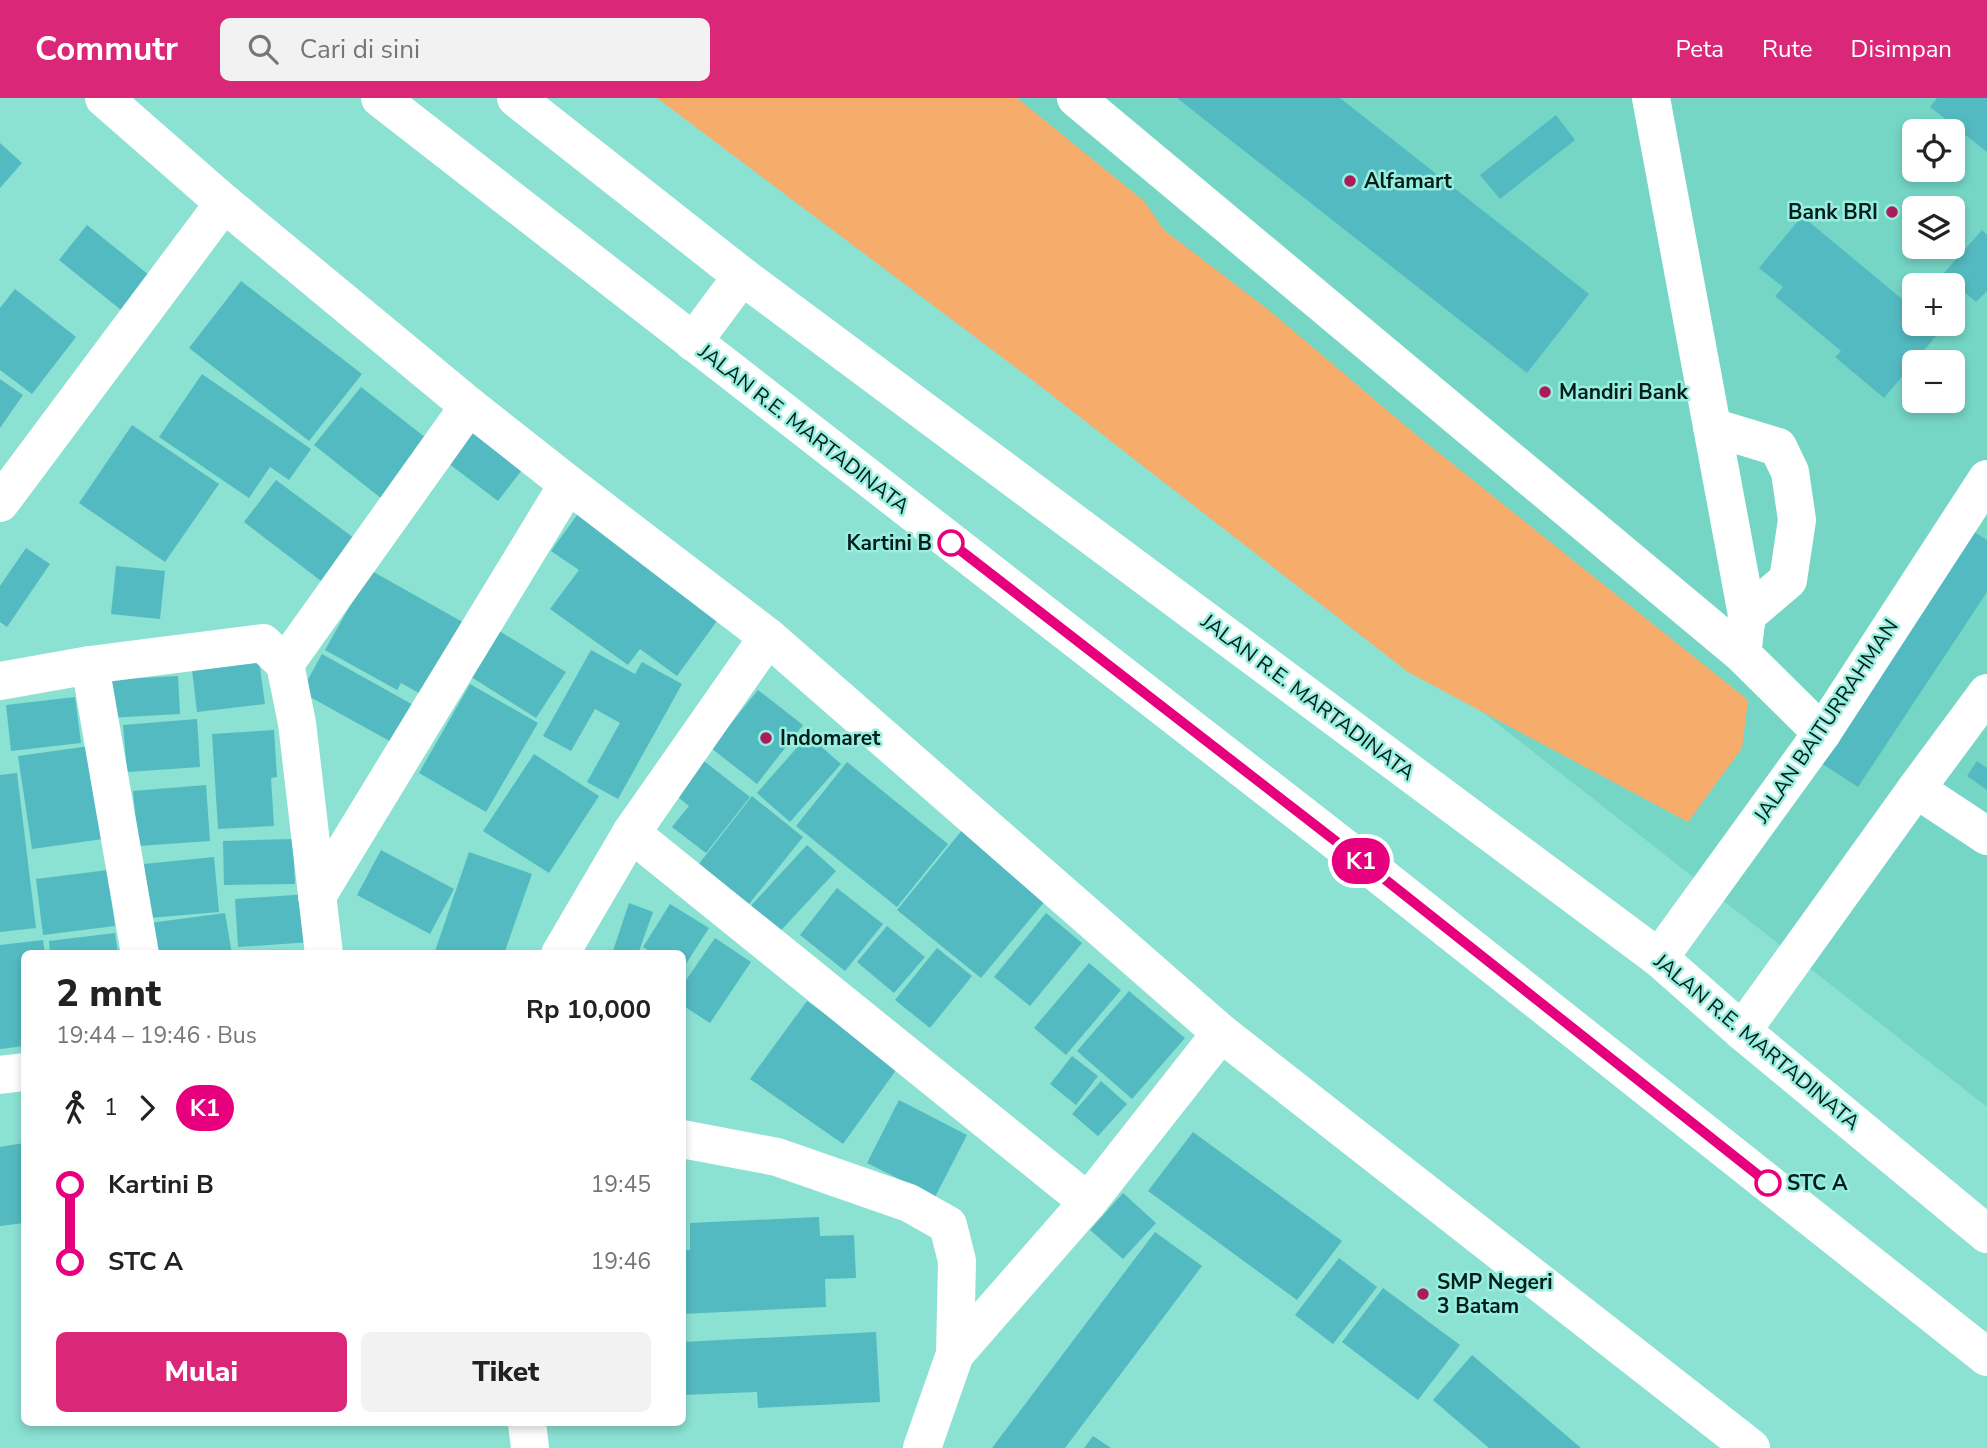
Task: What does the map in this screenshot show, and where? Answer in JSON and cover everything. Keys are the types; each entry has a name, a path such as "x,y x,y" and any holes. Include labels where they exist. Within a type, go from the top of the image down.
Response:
{"main road":[{"path":"104,98 223,203 470,407 768,637 1221,1033 1751,1448"},
{"name":"JALAN R.E. MARTADINATA","path":"380,98 1382,877 1987,1357"},
{"name":"JALAN R.E. MARTADINATA","path":"516,98 742,276 1659,958 1742,1031 1987,1234"},
{"path":"1076,98 1742,654 1822,733"},
{"path":"1651,98 1747,615 1742,654"},
{"path":"0,503 223,203"},
{"path":"693,342 742,276"},
{"path":"285,664 470,407"},
{"path":"1712,427 1778,447 1790,472 1797,520 1788,579 1747,615"},
{"name":"JALAN BAITURRAHMAN","path":"1659,958 1822,733 1987,479"},
{"path":"317,896 568,484"},
{"path":"562,950 631,833 768,637"},
{"path":"0,681 90,665 263,643 285,664 296,723 324,950"},
{"path":"90,665 139,950"},
{"path":"1742,1031 1987,693"},
{"path":"1916,789 1987,836"},
{"path":"631,833 1088,1202"},
{"path":"955,1354 1088,1202 1221,1033"},
{"path":"0,1075 21,1072"},
{"path":"686,1140 777,1157 909,1203 948,1225 957,1261 955,1354 922,1448"},
{"path":"527,1426 530,1448"}],"shaded area":[{"path":"657,98 1017,98 1144,201 1164,230 1270,311 1414,433 1748,700 1742,748 1688,822 1408,672 1031,379"},
{"path":"698,98 1987,98 1987,1107"}],"building":[{"path":"1177,98 1340,98 1589,294 1527,373"},
{"path":"1937,98 1987,98 1987,152 1965,135 1965,119 1945,119 1930,107"},
{"path":"1556,115 1575,140 1500,199 1480,175"},
{"path":"0,143 22,163 0,188"},
{"path":"1802,216 1902,299 1902,336 1936,336 1924,350 1902,350 1902,377 1884,398 1835,357 1841,351 1775,296 1783,287 1759,268"},
{"path":"87,225 149,275 121,310 59,260"},
{"path":"1982,230 1987,235 1987,291 1976,302 1965,293 1965,273 1944,273 1956,259 1965,259 1965,249"},
{"path":"241,281 362,374 309,441 189,348"},
{"path":"15,289 76,337 32,394 0,370 0,308"},
{"path":"202,374 311,449 289,480 270,467 249,498 159,437"},
{"path":"0,379 23,395 0,428"},
{"path":"361,387 435,445 387,503 314,445"},
{"path":"132,425 219,484 165,562 79,503"},
{"path":"471,432 522,470 498,501 448,463"},
{"path":"276,480 362,544 329,587 244,522"},
{"path":"580,511 722,614 677,676 640,649 628,665 550,609 579,570 551,551"},
{"path":"1971,530 1987,540 1987,592 1858,787 1818,761"},
{"path":"26,548 50,564 7,627 0,622 0,586"},
{"path":"116,566 165,571 160,619 111,614"},
{"path":"370,570 468,625 428,698 401,683 397,690 325,650"},
{"path":"496,629 566,672 536,718 468,675"},
{"path":"591,650 635,674 642,662 682,684 618,799 587,782 620,723 595,709 571,751 543,736"},
{"path":"258,653 265,704 197,712 191,661"},
{"path":"322,654 415,706 395,744 301,692"},
{"path":"178,676 180,714 107,718 105,680"},
{"path":"470,684 538,723 486,812 419,773"},
{"path":"758,690 803,725 757,784 711,748"},
{"path":"75,697 81,743 11,751 6,705"},
{"path":"197,719 200,767 127,772 123,725"},
{"path":"274,730 277,777 271,778 274,826 218,829 212,734"},
{"path":"808,735 841,764 790,822 757,793"},
{"path":"90,746 103,839 32,849 18,756"},
{"path":"534,754 599,796 549,873 483,831"},
{"path":"695,754 750,797 706,853 672,827 689,806 668,789"},
{"path":"1977,761 1987,768 1987,790 1967,776"},
{"path":"847,762 948,844 897,907 796,826"},
{"path":"17,773 36,928 0,932 0,775"},
{"path":"206,785 210,841 138,846 133,791"},
{"path":"752,796 803,837 745,909 695,869"},
{"path":"967,824 1045,901 981,978 897,910"},
{"path":"293,839 295,884 224,885 223,841"},
{"path":"807,845 836,871 774,938 745,912"},
{"path":"381,850 454,889 430,934 357,895"},
{"path":"469,852 532,874 505,950 435,950"},
{"path":"214,857 219,912 149,918 144,864"},
{"path":"108,870 115,926 43,935 36,879"},
{"path":"837,888 883,924 845,971 800,935"},
{"path":"309,894 312,942 238,947 235,899"},
{"path":"629,903 653,912 639,950 613,950"},
{"path":"670,904 709,928 686,964 686,950 648,950 643,947"},
{"path":"225,913 231,950 145,950 142,924"},
{"path":"1046,913 1082,943 1030,1006 994,977"},
{"path":"887,926 925,957 894,993 857,962"},
{"path":"115,933 117,950 50,950 49,941"},
{"path":"715,938 751,962 710,1023 686,1008 686,980"},
{"path":"43,940 44,950 21,950 21,1046 0,1049 0,945"},
{"path":"937,948 972,976 930,1028 895,1000"},
{"path":"1089,963 1121,990 1066,1055 1034,1028"},
{"path":"1129,991 1185,1038 1132,1099 1077,1051"},
{"path":"807,1001 899,1066 843,1144 750,1079"},
{"path":"1072,1056 1098,1076 1076,1105 1050,1084"},
{"path":"1101,1081 1127,1104 1098,1136 1072,1114"},
{"path":"899,1100 967,1135 935,1197 867,1163"},
{"path":"1193,1132 1342,1241 1297,1300 1148,1191"},
{"path":"21,1144 21,1223 0,1226 0,1147"},
{"path":"1123,1193 1156,1223 1123,1259 1090,1230"},
{"path":"819,1217 820,1236 854,1235 856,1278 825,1279 826,1307 686,1314 686,1250 690,1250 690,1223"},
{"path":"1155,1232 1202,1266 1065,1448 992,1448"},
{"path":"1339,1258 1377,1287 1333,1344 1295,1315"},
{"path":"1383,1288 1460,1345 1418,1400 1342,1342"},
{"path":"876,1332 880,1402 758,1408 757,1392 686,1395 686,1342"},
{"path":"1472,1355 1581,1448 1489,1448 1433,1400"},
{"path":"1093,1436 1111,1448 1084,1448"}],"bus line":[{"name":"K1","path":"951,543 1382,877 1768,1183"}],"place":[{"name":"Alfamart","path":"1350,181"},
{"name":"Bank BRI","path":"1892,212"},
{"name":"Mandiri Bank","path":"1545,392"},
{"name":"Kartini B","path":"951,543"},
{"name":"Indomaret","path":"766,738"},
{"name":"STC A","path":"1768,1183"},
{"name":"SMP Negeri 3 Batam","path":"1423,1294"}]}
